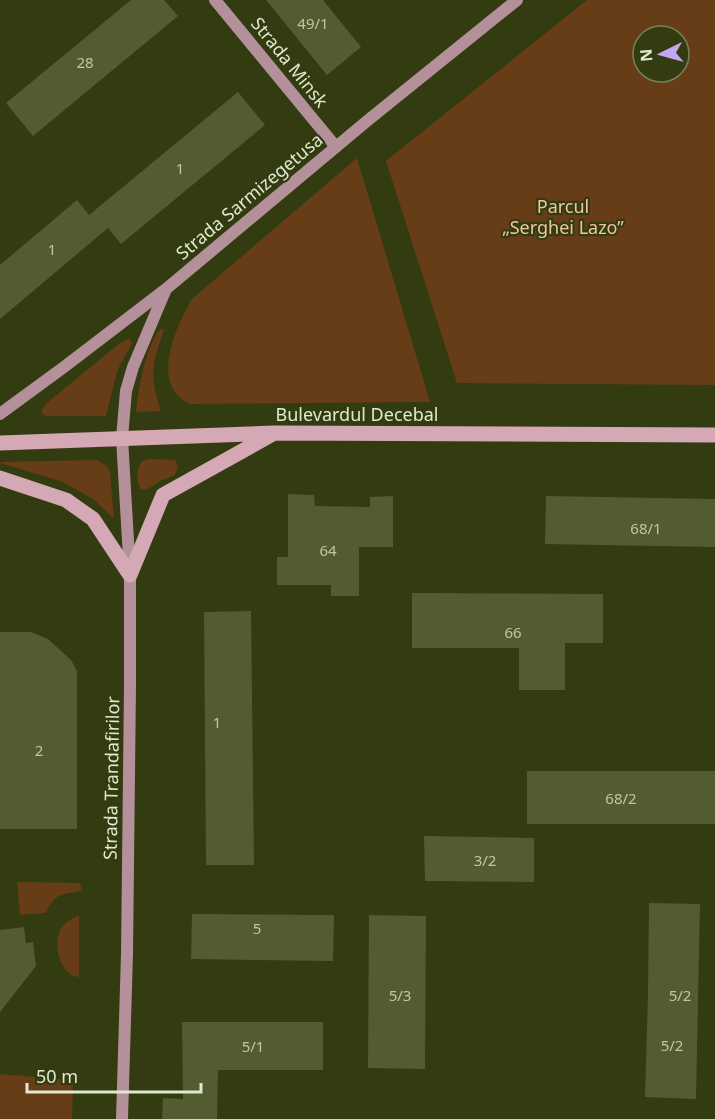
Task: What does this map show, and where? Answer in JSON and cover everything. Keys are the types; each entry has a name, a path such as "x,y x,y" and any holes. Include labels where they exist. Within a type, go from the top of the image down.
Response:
{"main road":[{"name":"Strada Minsk","path":"215,0 336,147"},
{"name":"Strada Sarmizegetusa","path":"0,414 166,289 367,121 517,0"},
{"name":"Strada Trandafirilor","path":"122,1119 130,789 130,575 122,438 126,391 133,367 166,289"},
{"name":"Bulevardul Decebal","path":"0,443 274,433 715,435"},
{"path":"130,575 163,495 274,433"},
{"path":"0,478 66,500 93,519 130,575"}],"green space":[{"name":"Parcul „Serghei Lazo”","path":"587,0 715,0 715,385 457,383 386,161"},
{"path":"357,158 430,402 191,404 178,395 171,384 168,370 169,355 179,325 192,299"},
{"path":"160,329 164,330 155,361 154,379 161,411 136,412 147,356"},
{"path":"127,339 130,339 132,343 117,371 106,416 45,416 42,414 42,409 48,402"},
{"path":"97,460 107,466 110,472 114,519 93,499 63,482 0,463 0,462"},
{"path":"175,460 178,467 175,475 148,489 141,490 138,479 139,467 142,461"},
{"path":"17,882 80,883 82,891 56,898 45,913 20,915"},
{"path":"79,915 79,978 70,974 62,964 57,944 63,926"},
{"path":"0,1074 73,1080 72,1119 0,1119"}],"building":[{"path":"131,0 164,0 178,16 33,136 6,103"},
{"path":"266,0 323,0 361,47 327,75"},
{"path":"238,92 265,125 121,244 108,228 0,319 0,265 77,200 89,215"},
{"path":"288,494 314,495 315,506 370,507 370,497 393,496 393,547 359,547 359,596 331,596 331,585 277,585 277,557 288,557"},
{"path":"546,496 715,499 715,547 545,544"},
{"path":"412,593 603,594 603,643 565,643 565,690 519,690 519,648 412,648"},
{"path":"251,611 254,865 206,865 204,612"},
{"path":"0,632 31,632 48,639 71,660 77,671 77,829 0,829"},
{"path":"527,771 715,771 715,824 527,824"},
{"path":"424,836 534,838 534,882 425,881"},
{"path":"649,903 700,904 696,1099 645,1097"},
{"path":"192,914 334,915 333,961 191,959"},
{"path":"369,915 426,916 425,1069 368,1068"},
{"path":"24,927 26,943 33,942 36,966 0,1012 0,930"},
{"path":"182,1022 323,1022 323,1070 218,1070 217,1119 162,1119 163,1098 183,1099"}]}
